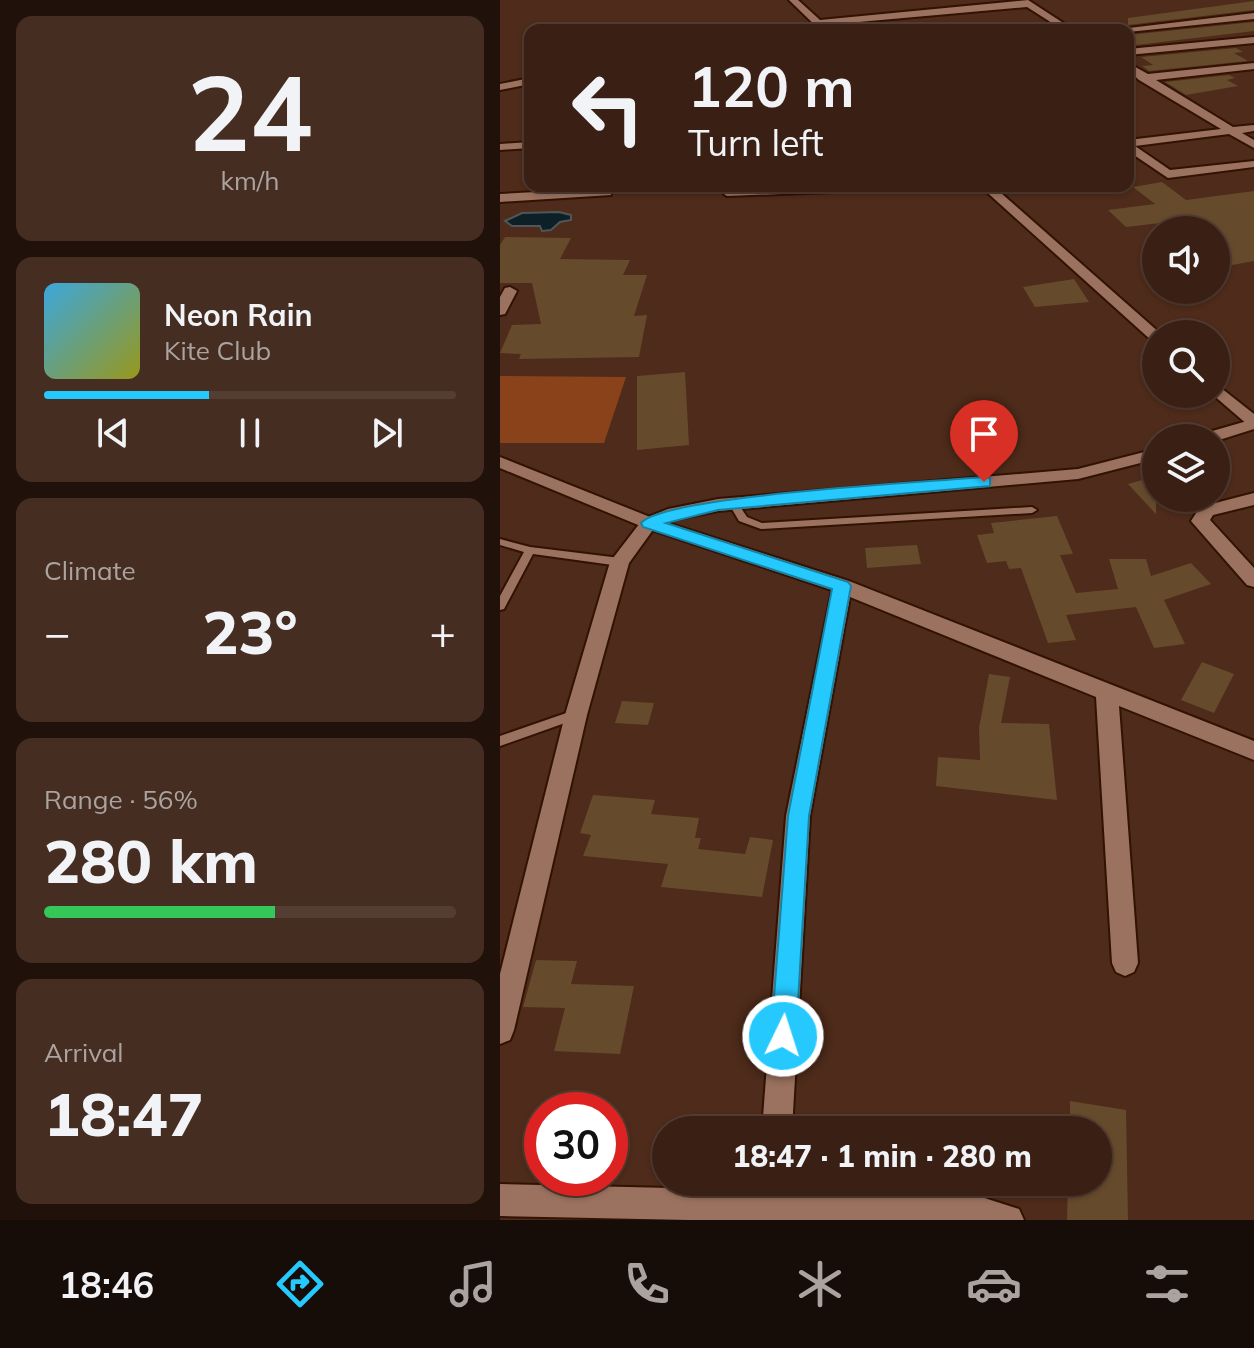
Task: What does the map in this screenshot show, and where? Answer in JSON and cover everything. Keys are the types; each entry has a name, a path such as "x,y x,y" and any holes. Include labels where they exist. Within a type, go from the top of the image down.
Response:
{"street":[{"path":"793,0 817,23 1025,2 1060,24"},
{"path":"1134,28 1254,16"},
{"path":"1134,51 1254,40"},
{"path":"1241,42 1254,49"},
{"path":"1134,79 1254,66"},
{"path":"1134,69 1254,145"},
{"path":"500,87 524,82"},
{"path":"1134,143 1254,128"},
{"path":"500,147 524,145"},
{"path":"1134,148 1168,174 1254,164"},
{"path":"500,198 607,192"},
{"path":"993,192 1142,325"},
{"path":"500,311 510,291"},
{"path":"500,317 500,326"},
{"path":"1230,402 1254,423"},
{"path":"1230,431 1254,423"},
{"path":"500,1030 576,715 620,562 649,523 668,515 734,504 1078,474 1142,458"},
{"path":"500,462 649,523 842,586 1254,751"},
{"path":"1254,499 1206,511 1200,521 1254,580"},
{"path":"778,1116 798,816 842,586"},
{"path":"1107,694 1125,963"},
{"path":"500,1200 772,1203 975,1211 1008,1220"}],"lane":[{"path":"727,194 780,192"},
{"path":"734,504 743,519 761,526 1032,510"},
{"path":"502,544 620,562"},
{"path":"500,606 530,550"},
{"path":"500,741 576,715"}],"shaded area":[{"path":"500,376 626,377 604,443 500,443"}],"water":[{"path":"559,212 571,215 571,220 560,222 551,230 542,231 540,226 512,226 505,221 522,213"}],"building":[{"path":"1254,1 1254,10 1134,24 1128,24 1128,18"},
{"path":"1254,22 1254,31 1134,45 1134,34"},
{"path":"1236,48 1243,52 1234,53 1248,61 1149,71 1142,66 1153,65 1141,57"},
{"path":"1229,75 1235,78 1227,80 1238,86 1186,95 1165,82"},
{"path":"1162,182 1186,200 1254,191 1254,261 1230,265 1230,216 1142,216 1142,225 1126,227 1108,210 1155,204 1134,188"},
{"path":"505,237 571,238 560,259 630,260 623,275 647,275 634,316 647,315 639,357 519,359 521,354 500,353 512,325 541,324 532,283 500,283 500,245"},
{"path":"1074,279 1089,302 1035,307 1023,287"},
{"path":"685,372 689,445 637,450 637,376"},
{"path":"1142,480 1142,499 1128,484"},
{"path":"1057,516 1073,554 1060,555 1076,593 1118,589 1109,559 1146,559 1151,576 1191,563 1211,584 1164,600 1185,644 1154,648 1136,607 1066,615 1076,640 1048,643 1021,568 1009,569 1006,561 987,563 977,535 994,533 991,523"},
{"path":"917,545 921,564 867,568 865,548"},
{"path":"1202,662 1234,674 1214,713 1181,700"},
{"path":"989,674 1010,677 1001,723 1049,724 1057,800 936,786 938,757 980,760 979,728"},
{"path":"622,701 654,703 648,725 615,723"},
{"path":"593,795 655,800 651,814 699,818 695,838 701,838 698,849 745,854 750,837 773,840 762,897 661,887 668,864 583,856 591,835 580,833"},
{"path":"536,960 577,961 571,984 634,986 620,1054 554,1051 565,1008 523,1007"},
{"path":"1070,1101 1126,1110 1128,1220 1067,1220 1068,1196 1112,1196 1112,1116 1070,1116"}],"route":[{"path":"783,1036 798,816 842,586 649,523 668,515 718,505 984,482"}]}
